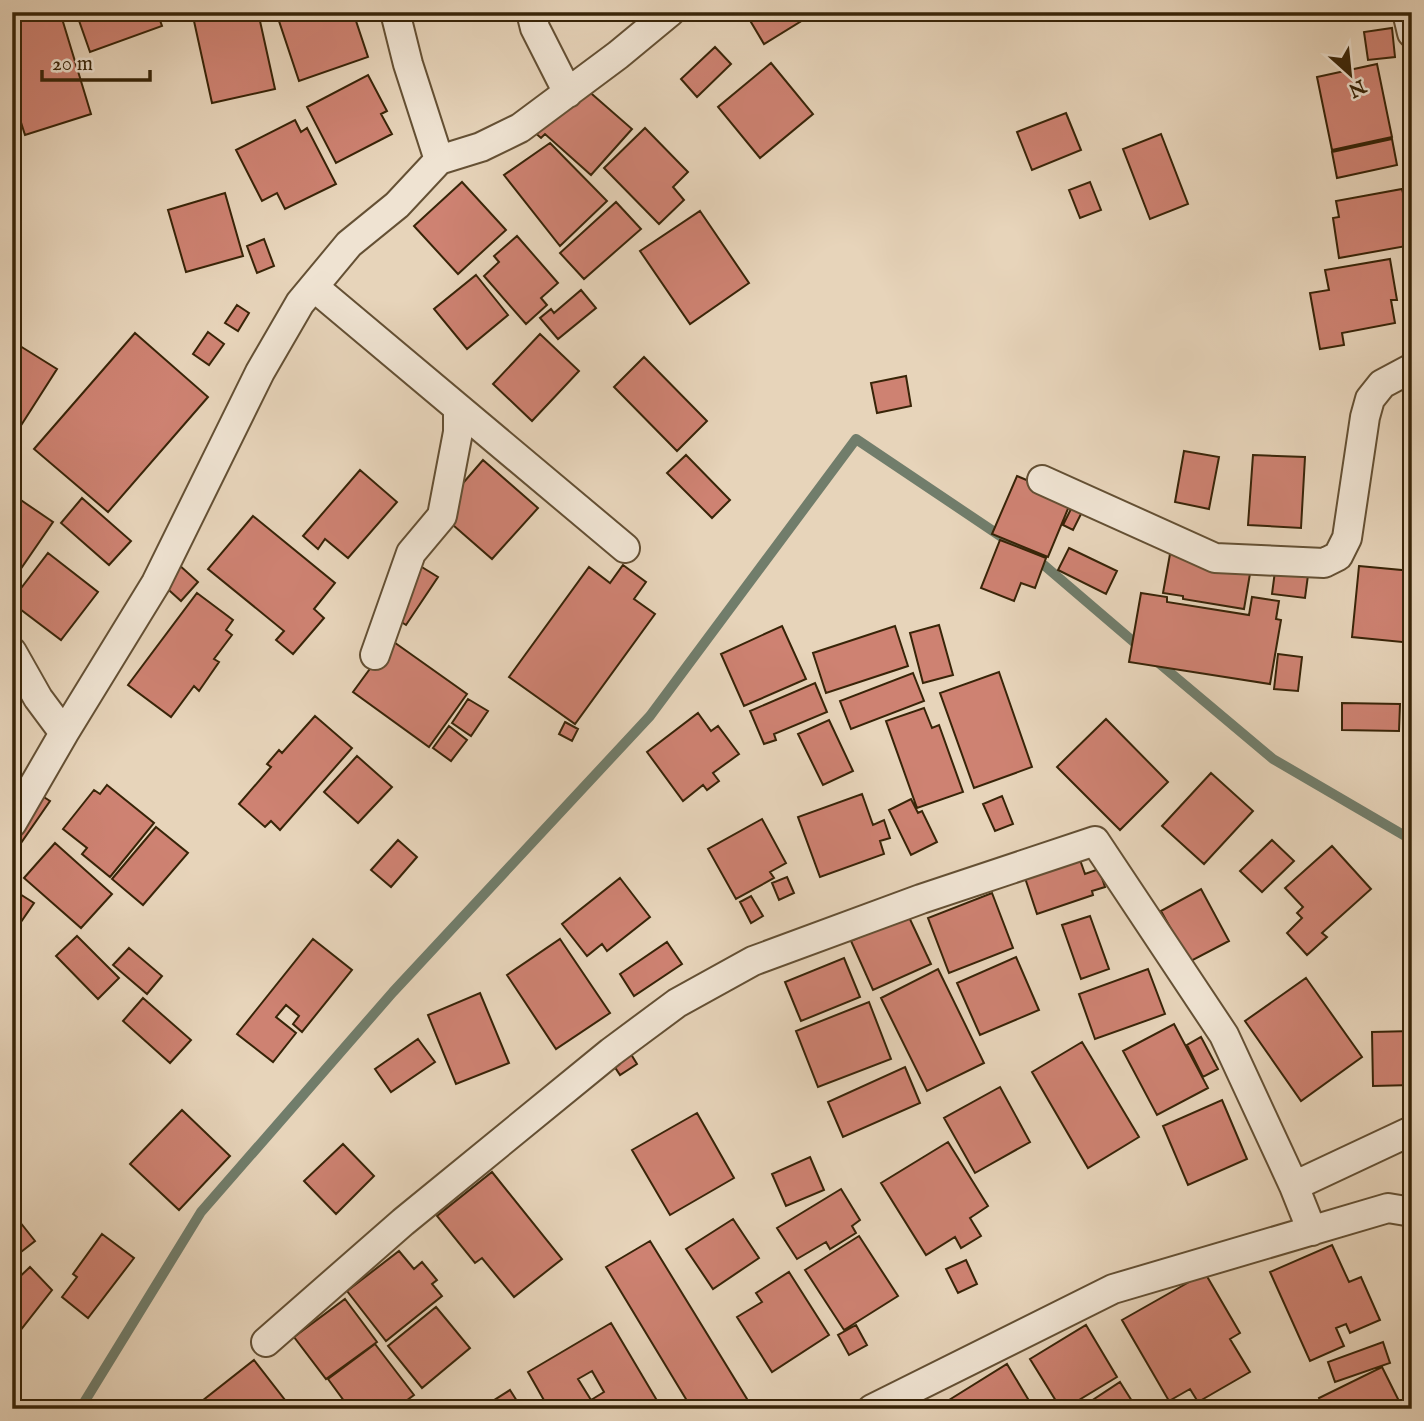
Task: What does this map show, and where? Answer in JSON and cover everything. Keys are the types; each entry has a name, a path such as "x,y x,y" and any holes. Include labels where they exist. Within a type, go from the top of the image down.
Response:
{"street":[{"path":"396,12 408,64 439,160"},
{"path":"531,12 535,28 568,93"},
{"path":"12,823 156,583 260,372 300,303 349,244 397,205 439,160 481,147 520,128 618,55 670,12"},
{"path":"1407,12 1412,33"},
{"path":"314,287 625,548"},
{"path":"1042,480 1215,558 1324,563 1338,556 1346,538 1370,399 1382,384 1412,368"},
{"path":"375,655 411,553 442,516 457,432 458,408"},
{"path":"12,652 38,698 64,733"},
{"path":"266,1342 403,1222 611,1052 677,1003 752,961 921,899 1095,841 1224,1035 1312,1231"},
{"path":"1294,1186 1412,1132"},
{"path":"872,1409 913,1400 1113,1289 1388,1208 1412,1212"}],"building":[{"path":"12,12 60,12 91,114 25,135 12,94"},
{"path":"76,12 157,12 162,26 90,52"},
{"path":"192,12 258,12 275,89 212,103"},
{"path":"295,12 353,12 368,57 299,81 278,18"},
{"path":"745,12 816,12 764,44"},
{"path":"1392,28 1395,57 1368,60 1364,32"},
{"path":"715,47 731,64 697,97 681,79"},
{"path":"771,63 813,114 760,158 718,107"},
{"path":"1377,64 1392,137 1332,150 1317,77"},
{"path":"368,75 387,111 381,114 392,134 336,163 307,107"},
{"path":"585,88 632,129 591,175 545,134 541,138 525,124"},
{"path":"1066,113 1081,150 1032,170 1017,132"},
{"path":"295,120 301,132 307,128 336,184 285,209 277,193 262,201 236,150"},
{"path":"645,128 688,172 673,187 684,200 659,224 604,168"},
{"path":"1161,134 1188,204 1150,219 1123,149"},
{"path":"1392,139 1397,165 1337,178 1332,152"},
{"path":"550,143 607,201 560,246 504,175"},
{"path":"462,182 506,230 458,274 414,226"},
{"path":"1090,182 1101,210 1080,218 1069,190"},
{"path":"1402,189 1404,197 1411,196 1412,222 1408,223 1412,245 1339,258 1333,218 1339,217 1336,201"},
{"path":"225,193 243,256 186,272 168,210"},
{"path":"616,202 641,229 584,279 560,253"},
{"path":"700,211 749,283 690,324 640,251"},
{"path":"517,236 558,283 541,298 547,305 526,324 484,276 499,262 494,256"},
{"path":"264,239 274,266 257,273 247,246"},
{"path":"1390,259 1397,300 1391,300 1395,323 1342,333 1344,345 1320,349 1310,293 1329,290 1325,270"},
{"path":"1412,262 1412,285 1407,285 1404,263"},
{"path":"476,275 508,315 467,349 434,309"},
{"path":"581,290 596,308 558,339 540,318 551,309 554,313"},
{"path":"237,305 249,313 238,331 225,323"},
{"path":"208,332 224,344 209,365 193,354"},
{"path":"135,333 208,397 108,512 34,449"},
{"path":"540,334 579,371 532,421 493,384"},
{"path":"12,341 57,369 20,427 12,423"},
{"path":"644,357 707,421 677,451 614,387"},
{"path":"906,376 911,406 877,413 871,383"},
{"path":"1184,451 1219,457 1209,509 1175,502"},
{"path":"686,455 730,500 712,518 667,473"},
{"path":"1253,455 1305,457 1301,528 1248,525"},
{"path":"483,460 538,508 492,559 438,512"},
{"path":"360,470 397,502 348,558 325,539 318,549 303,536"},
{"path":"1017,476 1072,499 1048,557 992,534"},
{"path":"1405,481 1412,481 1412,543 1404,543"},
{"path":"12,494 53,522 20,570 12,564"},
{"path":"1077,497 1087,502 1073,530 1063,525"},
{"path":"82,498 131,541 109,565 61,523"},
{"path":"253,516 335,583 314,609 324,618 293,654 276,640 284,631 208,569"},
{"path":"1000,540 1046,558 1035,588 1021,583 1014,601 981,588"},
{"path":"1172,543 1253,556 1244,609 1163,593"},
{"path":"1069,548 1117,571 1106,594 1058,570"},
{"path":"48,553 98,592 61,640 12,603"},
{"path":"1277,556 1310,560 1305,598 1272,594"},
{"path":"412,561 438,577 406,625 381,609"},
{"path":"178,564 198,582 181,601 161,583"},
{"path":"623,565 646,582 634,599 655,614 575,724 509,677 589,567 610,583"},
{"path":"1359,566 1412,571 1412,643 1352,637"},
{"path":"197,593 233,620 226,630 232,635 214,659 219,662 199,691 194,686 171,717 128,685"},
{"path":"1141,593 1167,597 1167,602 1249,615 1252,597 1279,601 1276,619 1281,620 1270,684 1129,662"},
{"path":"939,625 953,675 923,683 910,633"},
{"path":"782,626 806,679 744,706 721,654"},
{"path":"895,626 908,666 826,693 813,653"},
{"path":"391,640 467,694 429,747 353,692"},
{"path":"1278,654 1302,657 1298,691 1274,689"},
{"path":"999,672 1032,767 974,788 940,693"},
{"path":"913,673 924,701 851,729 840,701"},
{"path":"815,683 827,712 774,734 776,740 764,744 750,711"},
{"path":"468,699 488,711 471,736 452,723"},
{"path":"1342,703 1400,704 1399,731 1342,730"},
{"path":"924,708 932,728 939,725 963,792 917,808 886,721"},
{"path":"698,713 711,731 718,726 739,754 713,773 719,781 707,790 703,785 683,801 647,752"},
{"path":"315,716 352,748 280,830 271,821 265,827 239,804 271,767 267,764 279,750 282,753"},
{"path":"1106,719 1168,782 1120,830 1057,767"},
{"path":"829,720 853,771 823,785 798,734"},
{"path":"565,722 578,729 572,741 559,734"},
{"path":"449,726 467,740 451,761 433,748"},
{"path":"357,756 392,787 358,823 324,792"},
{"path":"1211,773 1253,811 1204,864 1162,826"},
{"path":"107,785 154,823 110,877 82,854 87,848 63,829 94,790 100,794"},
{"path":"28,787 50,801 12,856 12,810"},
{"path":"862,794 873,825 884,820 890,838 880,841 884,854 820,877 798,817"},
{"path":"1002,796 1013,824 995,831 983,804"},
{"path":"911,799 918,813 922,811 937,842 911,855 889,810"},
{"path":"762,819 786,863 770,872 774,878 736,899 708,849"},
{"path":"156,827 188,853 143,905 112,879"},
{"path":"398,840 417,857 391,887 371,870"},
{"path":"1272,840 1294,861 1262,892 1240,871"},
{"path":"55,843 112,894 81,928 24,878"},
{"path":"1332,846 1371,889 1322,933 1327,937 1307,955 1287,933 1302,918 1297,913 1303,907 1285,888"},
{"path":"1079,857 1085,874 1099,869 1105,887 1092,891 1093,895 1037,914 1024,875"},
{"path":"787,877 794,893 779,900 772,883"},
{"path":"620,878 650,917 607,951 602,944 587,956 562,924"},
{"path":"12,889 34,903 21,922 12,917"},
{"path":"1201,889 1229,941 1189,962 1161,911"},
{"path":"992,893 1013,948 949,973 928,918"},
{"path":"751,896 763,916 751,923 740,902"},
{"path":"908,915 931,964 873,990 851,941"},
{"path":"1090,916 1109,969 1081,979 1062,925"},
{"path":"77,936 119,978 98,999 56,956"},
{"path":"313,939 352,970 302,1032 293,1024 299,1016 286,1005 276,1017 296,1033 273,1062 237,1034"},
{"path":"560,939 610,1013 556,1049 507,975"},
{"path":"667,942 682,964 634,996 620,974"},
{"path":"129,948 162,976 147,994 113,965"},
{"path":"1016,957 1039,1010 980,1035 957,983"},
{"path":"844,958 860,997 801,1021 785,982"},
{"path":"938,969 984,1063 927,1091 881,998"},
{"path":"1148,969 1165,1014 1095,1039 1079,994"},
{"path":"1306,978 1362,1057 1301,1101 1245,1021"},
{"path":"480,993 509,1063 456,1084 428,1015"},
{"path":"143,998 191,1040 170,1063 123,1021"},
{"path":"869,1002 891,1059 818,1087 796,1031"},
{"path":"1174,1024 1208,1088 1157,1115 1123,1051"},
{"path":"1412,1031 1412,1085 1373,1086 1372,1032"},
{"path":"1201,1037 1218,1069 1203,1077 1187,1045"},
{"path":"621,1038 637,1064 620,1075 603,1049"},
{"path":"418,1039 435,1062 391,1092 375,1069"},
{"path":"1082,1042 1139,1137 1088,1168 1032,1072"},
{"path":"905,1067 920,1103 843,1137 828,1102"},
{"path":"1000,1087 1030,1142 975,1173 944,1118"},
{"path":"1222,1100 1247,1159 1188,1185 1163,1126"},
{"path":"182,1110 230,1156 179,1210 130,1164"},
{"path":"697,1113 734,1178 670,1215 632,1150"},
{"path":"948,1142 988,1206 970,1218 981,1236 961,1248 955,1237 926,1255 881,1183"},
{"path":"343,1144 374,1176 336,1214 304,1181"},
{"path":"810,1157 824,1190 786,1206 772,1174"},
{"path":"492,1172 562,1259 514,1297 482,1258 475,1263 437,1216"},
{"path":"841,1189 860,1220 852,1226 856,1233 830,1249 826,1242 797,1259 777,1228"},
{"path":"12,1212 35,1241 12,1259"},
{"path":"733,1219 759,1258 713,1289 686,1249"},
{"path":"102,1234 134,1258 88,1318 62,1297 77,1277 73,1274"},
{"path":"859,1236 898,1296 844,1330 805,1270"},
{"path":"650,1241 747,1399 731,1409 692,1409 606,1267"},
{"path":"1332,1245 1349,1282 1361,1277 1380,1320 1350,1333 1346,1324 1336,1328 1344,1346 1310,1361 1270,1272"},
{"path":"399,1251 414,1269 422,1262 437,1280 432,1284 442,1296 386,1341 347,1291"},
{"path":"966,1260 977,1284 958,1293 946,1269"},
{"path":"30,1267 52,1290 12,1341 12,1284"},
{"path":"789,1272 829,1335 772,1372 737,1317 762,1302 756,1293"},
{"path":"1205,1273 1240,1333 1230,1339 1250,1372 1198,1402 1190,1389 1169,1401 1122,1320"},
{"path":"345,1299 377,1342 326,1379 294,1337"},
{"path":"436,1307 470,1348 422,1388 388,1346"},
{"path":"611,1323 662,1409 549,1409 528,1372","holes":["592,1371 604,1392 591,1400 578,1379"]},
{"path":"856,1325 867,1345 849,1355 838,1335"},
{"path":"1086,1325 1117,1377 1061,1409 1030,1359"},
{"path":"1383,1342 1390,1363 1335,1382 1328,1362"},
{"path":"375,1344 414,1395 395,1409 350,1409 328,1379"},
{"path":"254,1360 292,1409 208,1409 202,1401"},
{"path":"1007,1364 1034,1409 954,1409 949,1400"},
{"path":"1382,1367 1403,1409 1324,1409 1319,1398"},
{"path":"1120,1382 1137,1409 1079,1409"},
{"path":"510,1390 522,1409 480,1409"},
{"path":"1206,1402 1210,1409 1194,1409"}],"waterway":[{"path":"80,1409 201,1212 393,992 650,716 856,439 1045,566 1142,649"},
{"path":"1154,659 1273,759 1412,840"}]}
